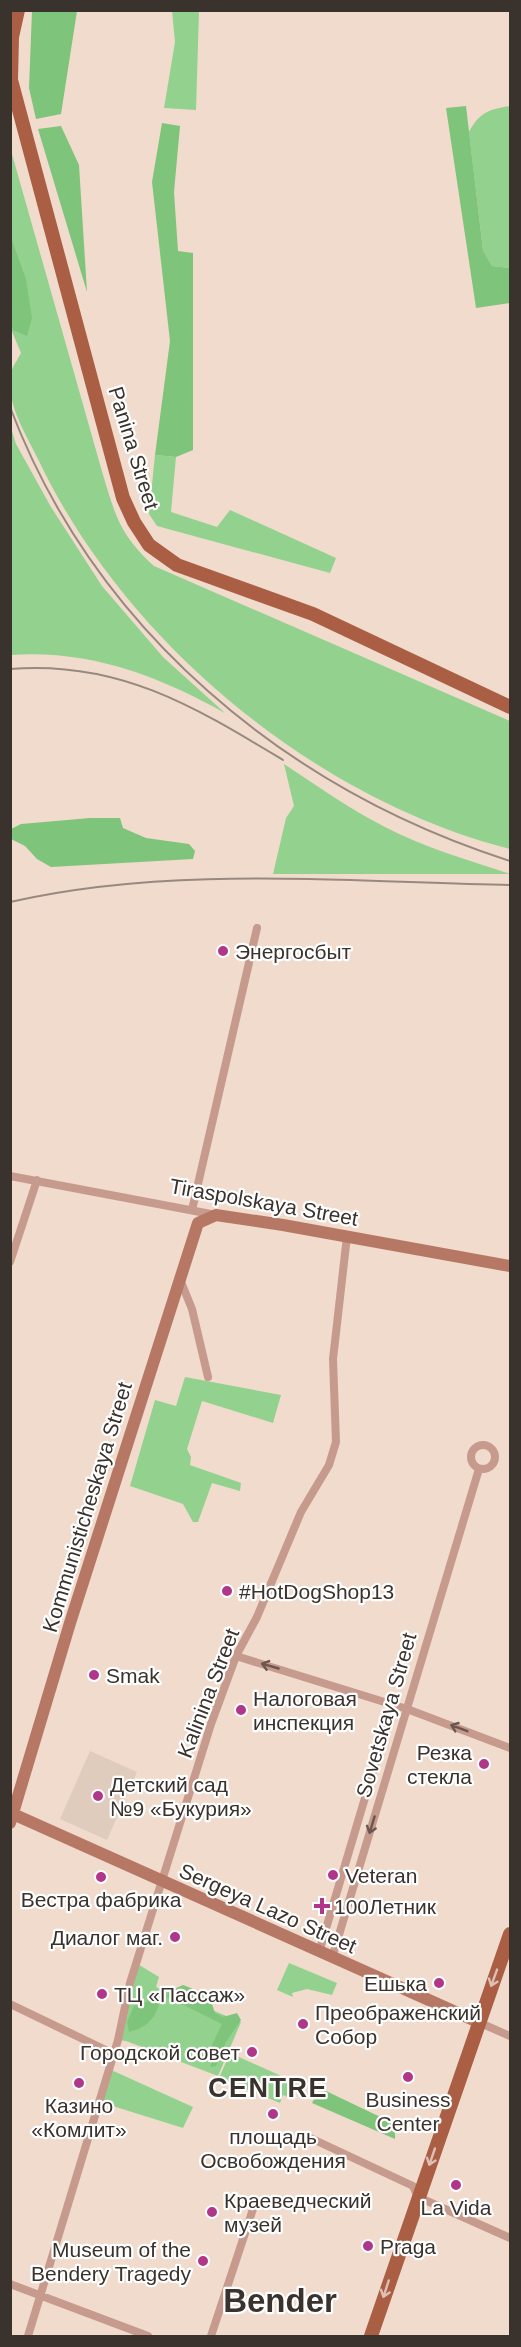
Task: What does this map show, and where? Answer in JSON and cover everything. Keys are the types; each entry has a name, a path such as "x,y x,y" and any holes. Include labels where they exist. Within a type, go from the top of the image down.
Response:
{"main road":[{"name":"Panina Street","path":"18,10 12,37 11,80 123,498 134,522 149,544 177,565 313,614 510,707"},
{"name":"Tiraspolskaya Street","path":"216,1215 510,1266"},
{"name":"Kommunisticheskaya Street","path":"11,1817 179,1277 198,1223 216,1215"},
{"name":"Sergeya Lazo Street","path":"11,1817 478,2022"},
{"path":"371,2337 510,1934"}],"street":[{"path":"192,1210 257,928"},
{"name":"Tiraspolskaya Street","path":"10,1176 216,1215"},
{"path":"10,1262 37,1180"},
{"name":"Kalinina Street","path":"28,2337 114,2054 130,1983 211,1724 236,1656 257,1617 301,1512 329,1465 336,1442 333,1359 347,1236"},
{"path":"179,1277 192,1309 208,1377"},
{"name":"Sovetskaya Street","path":"332,1958 479,1469"},
{"path":"236,1656 393,1704 510,1746"},
{"name":"Sovetskaya Street","path":"319,1952 393,1704"},
{"path":"10,2004 114,2054"},
{"name":"Sergeya Lazo Street","path":"478,2022 510,2036"},
{"path":"304,2135 413,2186 418,2197 510,2238"},
{"path":"211,2337 254,2206"},
{"path":"10,2284 148,2337"}],"shaded area":[{"name":"Детский сад №9 «Букурия»","path":"90,1751 137,1772 107,1840 60,1819"}],"green space":[{"path":"32,11 77,11 61,114 36,119 29,88"},
{"path":"172,11 199,11 196,110 164,108 175,42"},
{"path":"466,106 483,250 492,266 510,268 510,303 476,308 446,108"},
{"path":"510,106 510,268 492,266 483,250 469,132 485,113"},
{"path":"162,123 180,126 174,192 178,251 193,253 193,450 176,457 155,455 170,341 152,182"},
{"path":"61,126 79,165 87,292 38,129"},
{"path":"10,147 103,475 116,514 126,535 154,566 510,721 510,849 437,825 366,793 297,752 233,704 173,649 120,590 75,526 38,459 11,395 11,373 21,353 11,329"},
{"path":"10,235 26,279 32,318 27,336 13,330 11,321"},
{"path":"11,428 16,444 51,507 102,586 163,657 225,713 174,687 122,668 68,657 40,654 11,655"},
{"path":"155,455 176,457 171,512 217,527 230,510 336,558 330,573 157,526 149,514"},
{"path":"284,764 346,805 400,834 510,874 273,874 286,818 294,806"},
{"path":"90,818 120,818 123,828 146,838 189,844 195,851 193,859 51,867 37,859 25,846 11,839 11,829 21,824"},
{"path":"185,1377 281,1395 273,1423 202,1401 187,1449 191,1457 190,1465 241,1483 240,1491 212,1483 198,1522 193,1522 183,1504 130,1486 155,1400 176,1406"},
{"path":"136,1963 159,1977 156,1987 241,2022 218,2076 118,2040"},
{"path":"289,1963 337,1983 332,1995 307,1989 292,1993 293,1997 277,1990"},
{"path":"183,1985 206,1994 210,1998 215,2013 223,2017 237,2013 241,2020 226,2042 216,2066 211,2067 210,2049 222,2024 167,1997 168,1992"},
{"path":"151,2000 159,2004 152,2019 144,2026 129,2032 127,2022 134,2006"},
{"path":"230,2053 297,2083 290,2098 283,2095 280,2103 219,2078"},
{"path":"109,2069 193,2107 183,2128 100,2102"},
{"path":"326,2091 395,2124 395,2139 312,2103 318,2092"}],"railway":[{"path":"10,407 47,488 92,562 146,630 208,691 276,745 349,791 428,830 510,861"},
{"path":"10,669 49,668 86,672 121,680 154,691 187,706 283,760"},
{"path":"10,902 133,883 196,880 323,879 510,885"}],"place":[{"name":"Энергосбыт","path":"223,951"},
{"name":"#HotDogShop13","path":"227,1591"},
{"name":"Smak","path":"94,1675"},
{"name":"Налоговая инспекция","path":"241,1710"},
{"name":"Резка стекла","path":"484,1764"},
{"name":"Детский сад №9 «Букурия»","path":"98,1796"},
{"name":"Veteran","path":"333,1875"},
{"name":"Вестра фабрика","path":"101,1877"},
{"name":"100Летник","path":"322,1906"},
{"name":"Диалог маг.","path":"175,1937"},
{"name":"Ешька","path":"439,1983"},
{"name":"ТЦ «Пассаж»","path":"102,1994"},
{"name":"Преображенский Собор","path":"303,2024"},
{"name":"Городской совет","path":"252,2052"},
{"name":"Business Center","path":"408,2077"},
{"name":"Казино «Комлит»","path":"79,2083"},
{"name":"площадь Освобождения","path":"273,2114"},
{"name":"La Vida","path":"456,2185"},
{"name":"Краеведческий музей","path":"212,2212"},
{"name":"Praga","path":"368,2246"},
{"name":"Museum of the Bendery Tragedy","path":"203,2261"}],"district":[{"name":"CENTRE","path":"268,2088"},
{"name":"Bender","path":"280,2300"}]}
